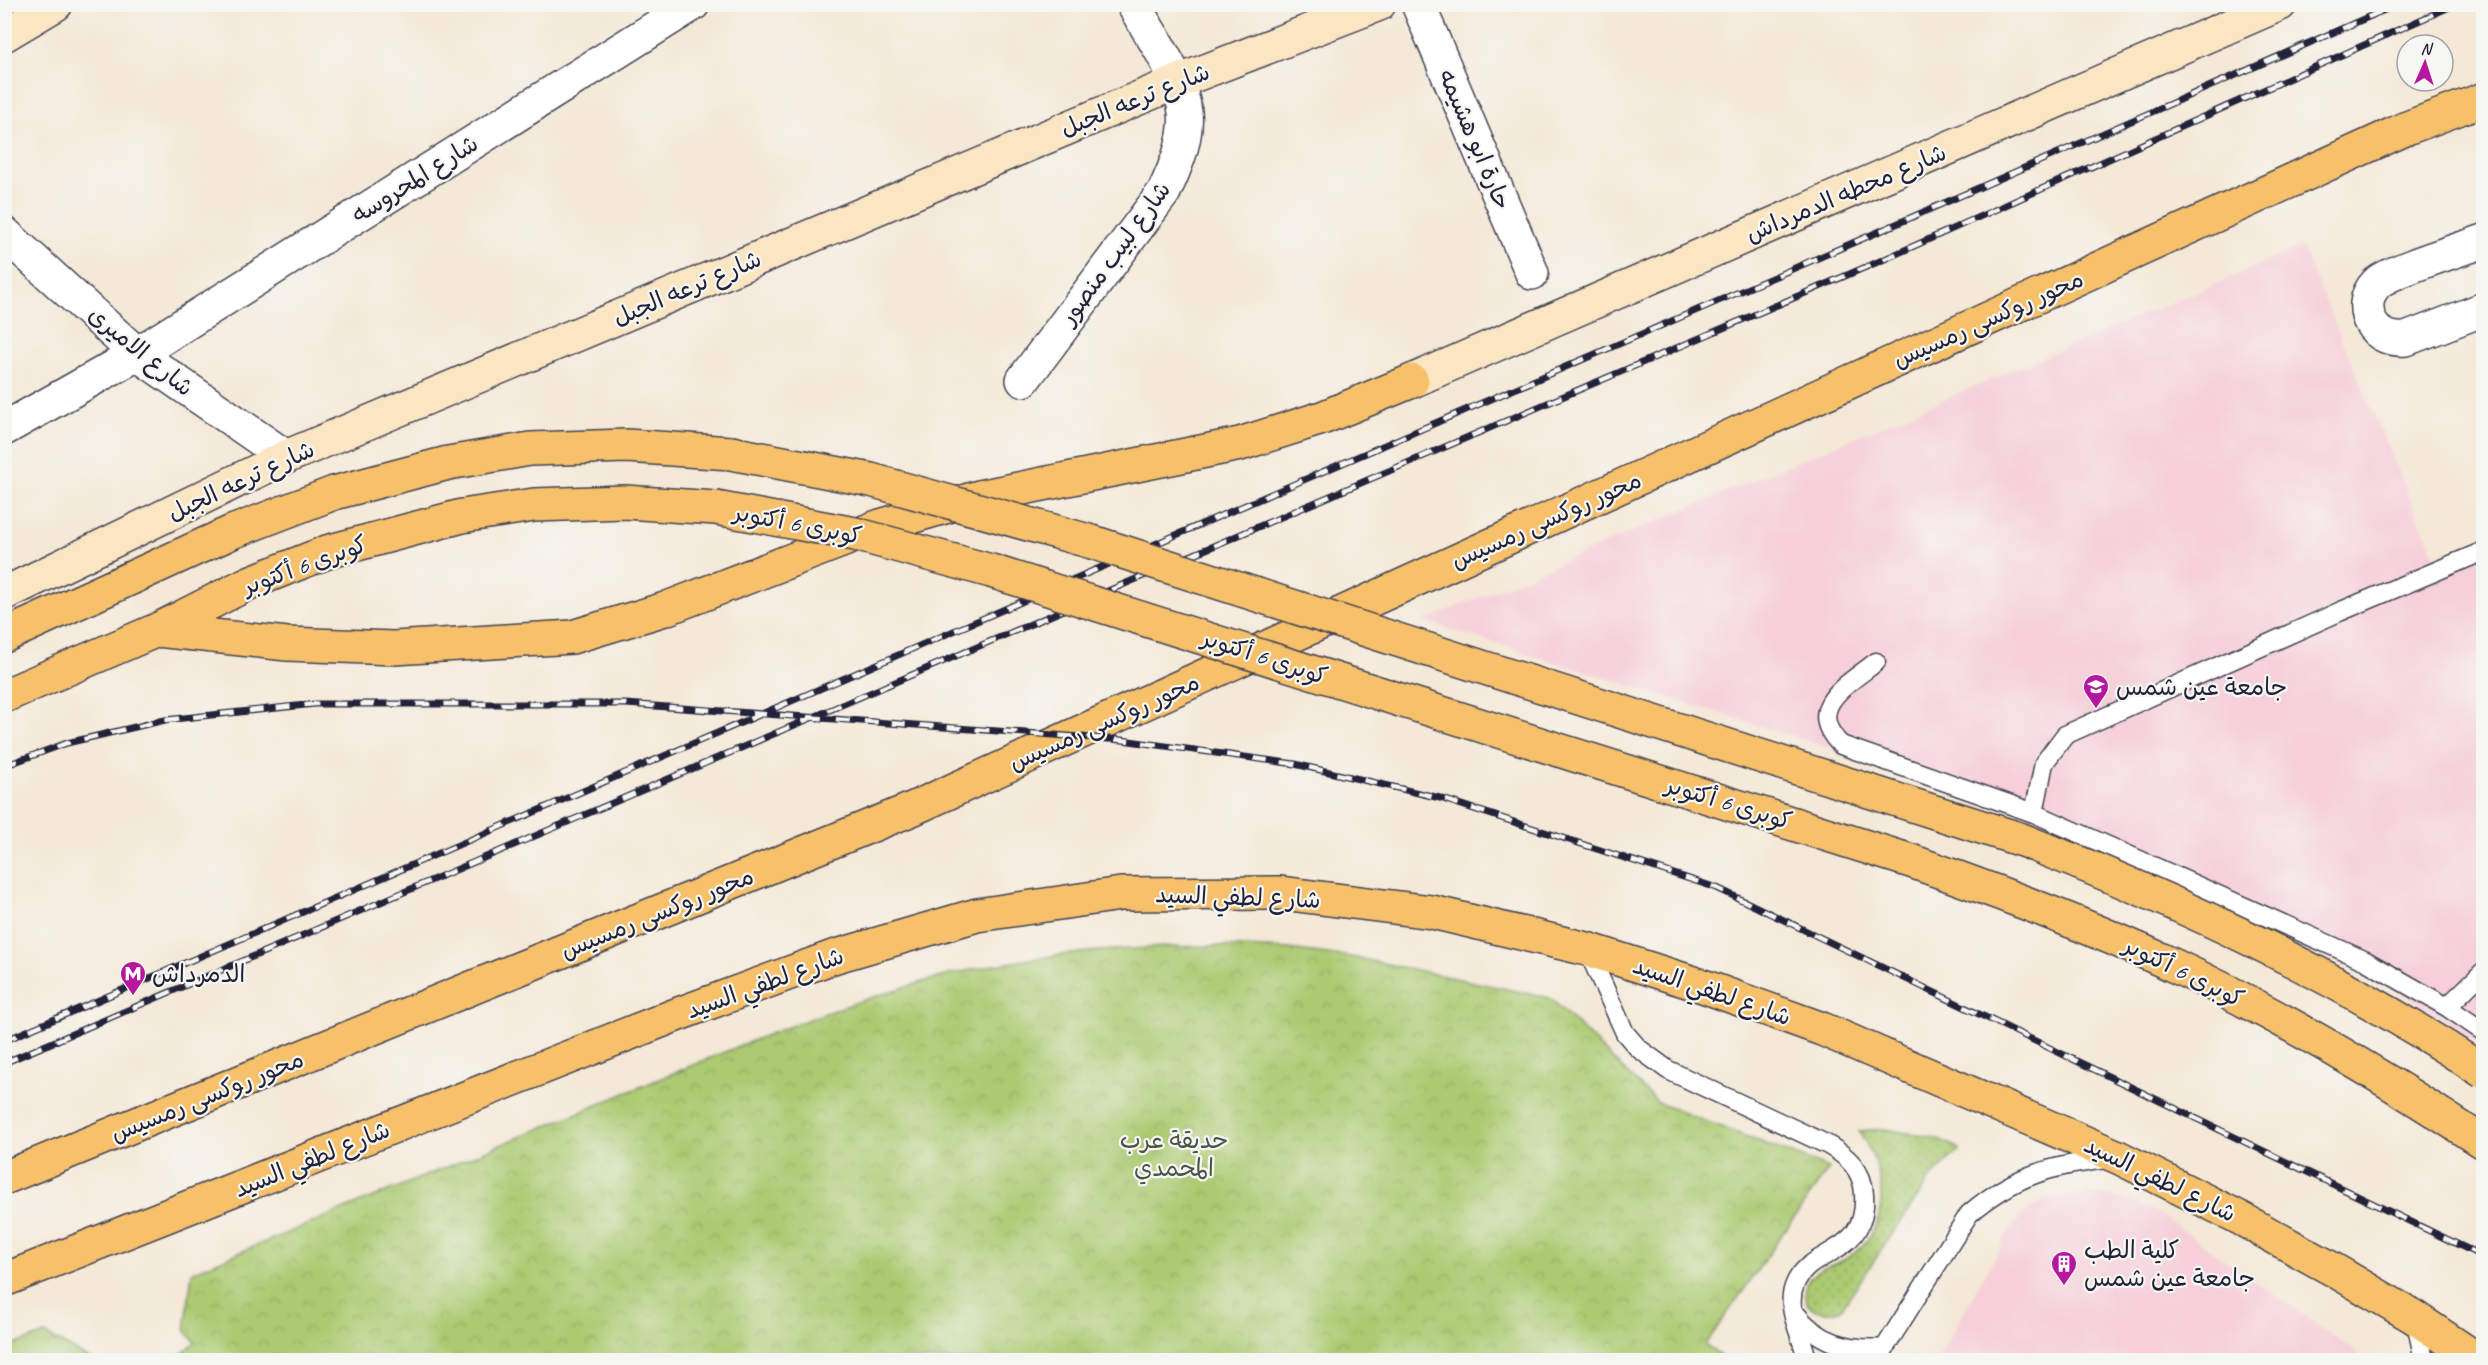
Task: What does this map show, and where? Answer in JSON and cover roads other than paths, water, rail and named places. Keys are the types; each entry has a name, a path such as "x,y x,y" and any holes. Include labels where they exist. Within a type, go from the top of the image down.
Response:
{"main road":[{"path":"4,34 56,4"},
{"name":"شارع محطه الدمرداش","path":"157,630 287,644 394,648 572,637 665,609 880,525 990,495 1240,444 1323,418 1412,381 2280,4"},
{"name":"شارع ترعه الجبل","path":"4,594 286,457 1177,82 1371,6"},
{"name":"محور روكسى رمسيس","path":"4,1179 912,809 2407,128 2484,99"},
{"path":"4,636 232,532 333,493 448,463 530,448 627,446 731,453 801,465 940,498 1092,542 2022,840 2114,876 2292,959 2378,1006 2484,1072"},
{"name":"كوبرى 6 أكتوبر","path":"4,696 157,630 249,583 327,552 462,516 534,505 625,502 716,508 855,534 1074,596 1911,861 2001,893 2178,967 2263,1010 2347,1057 2484,1143"},
{"name":"شارع لطفي السيد","path":"4,1280 676,1015 833,957 977,915 1121,894 1281,893 1432,912 1587,949 1703,986 1822,1029 2118,1157 2238,1217 2414,1317 2478,1360"}],"street":[{"name":"شارع المحروسه","path":"4,429 137,354 693,4"},
{"name":"شارع لبيب منصور","path":"1023,380 1164,192 1176,166 1185,113 1177,82 1133,4"},
{"name":"حارة ابو هشيمه","path":"1418,4 1532,273"},
{"name":"شارع الاميرى","path":"4,232 137,354 286,457"},
{"path":"2484,241 2381,279 2368,295 2367,305 2371,324 2378,332 2396,340 2406,339 2484,309"}],"lane":[{"path":"2034,813 2044,763 2065,735 2307,626 2484,551"},
{"path":"1876,662 1833,696 1828,705 1827,727 1832,737 1841,745 2034,813 2366,961 2447,1007 2484,1032"},
{"path":"1587,949 1625,1033 1653,1060 1668,1070 1828,1144 1843,1154 1860,1176 1864,1189 1865,1206 1861,1223 1852,1237 1839,1249 1802,1273 1795,1284 1792,1310 1807,1360"},
{"path":"2447,1007 2484,971"},
{"path":"1792,1310 1806,1327 1823,1339 1843,1347 1881,1354 1969,1214 1990,1196 2038,1171 2118,1157"},
{"path":"2414,1317 2424,1360"}],"railway":[{"path":"4,1041 1878,232 2398,4"},
{"path":"4,1063 1887,258 2456,4"},
{"path":"4,766 67,743 165,720 315,704 626,704 1122,740 1295,764 1440,798 1717,888 2484,1257"}],"place":[{"name":"جامعة عين شمس","path":"2096,710"},
{"name":"الدمرداش","path":"133,997"},
{"name":"كلية الطب جامعة عين شمس","path":"2064,1287"}],"park label":[{"name":"حديقة عرب المحمدي","path":"1174,1154"}]}
